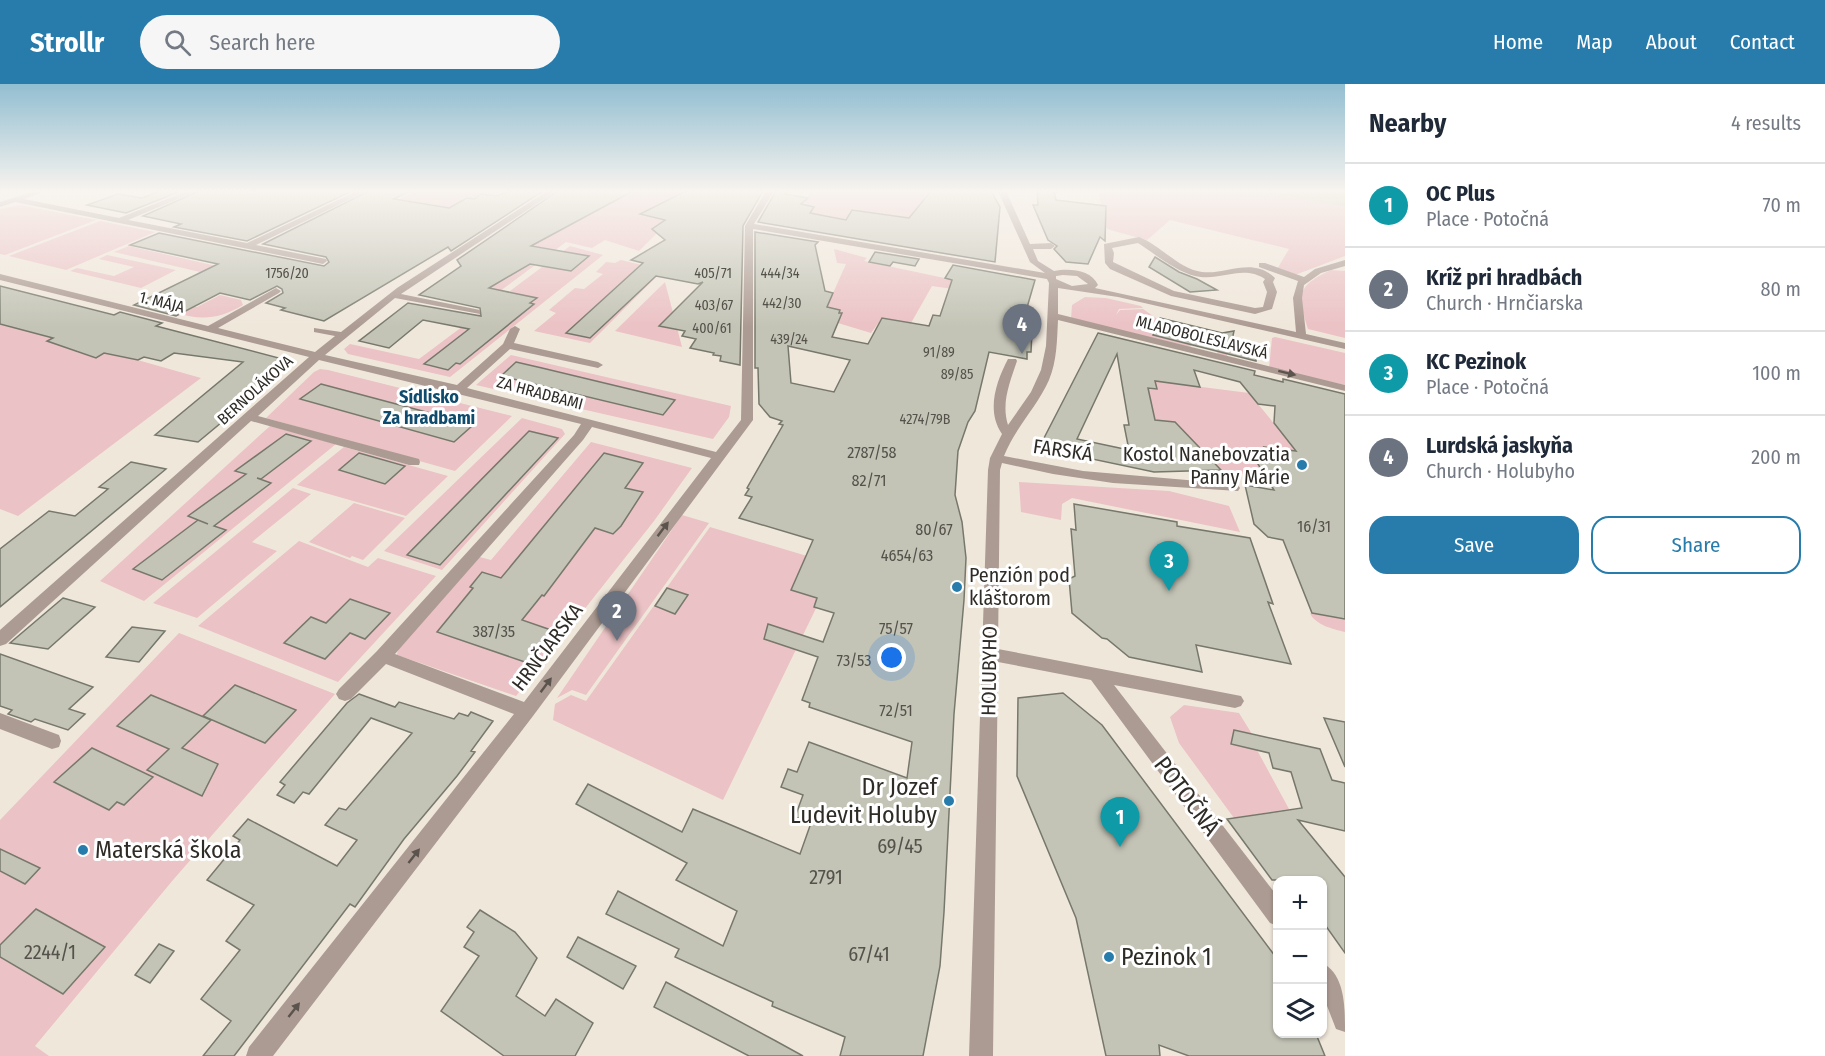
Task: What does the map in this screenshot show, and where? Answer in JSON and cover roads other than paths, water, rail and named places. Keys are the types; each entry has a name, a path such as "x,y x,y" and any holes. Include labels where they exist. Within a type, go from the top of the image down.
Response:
{"street":[{"path":"206,236 323,261"},
{"path":"250,245 268,236"},
{"name":"BERNOLÁKOVA","path":"4,632 317,356 393,295 483,236"},
{"name":"HRNČIARSKA","path":"258,1056 527,711 747,420 749,236"},
{"path":"808,236 1085,284"},
{"path":"1023,236 1031,255 1052,278"},
{"path":"1300,336 1301,331 1284,294 1268,282 1270,278 1266,275 1241,269 1197,274 1139,240 1107,246 1110,253 1109,263 1113,267 1171,293 1255,311 1267,309 1284,294 1298,289 1304,280 1318,271 1345,263"},
{"path":"1001,270 1024,267 1031,255 1051,246"},
{"path":"1031,255 1073,273 1085,284"},
{"path":"1262,265 1304,280"},
{"path":"1053,300 1085,284 1098,271 1113,267"},
{"path":"1052,278 1073,273"},
{"name":"1. MÁJA","path":"0,277 317,356"},
{"name":"HOLUBYHO","path":"981,1056 989,654 996,458 1007,433 1043,382 1048,368 1053,300 1052,278"},
{"name":"MLADOBOLESLAVSKÁ","path":"1085,284 1113,293 1345,346"},
{"path":"209,329 276,291"},
{"path":"393,295 477,312"},
{"name":"MLADOBOLESLAVSKÁ","path":"1051,315 1345,388"},
{"path":"459,389 508,345 515,329"},
{"path":"318,330 343,335"},
{"path":"508,345 598,365"},
{"name":"ZA HRADBAMI","path":"317,356 459,389 718,456"},
{"path":"1007,433 999,425 998,410 1012,361"},
{"path":"249,417 414,462"},
{"path":"345,694 383,656 579,437 588,423"},
{"name":"FARSKÁ","path":"996,458 1025,465 1159,483 1233,488"},
{"path":"989,654 1098,677 1236,701"},
{"path":"383,656 527,711"},
{"name":"POTOČNÁ","path":"1098,677 1273,908"},
{"path":"0,721 52,741"},
{"path":"1327,979 1332,986 1345,1020"}],"place":[{"name":"Lurdská jaskyňa","path":"1022,354"},
{"name":"Kostol Nanebovzatia Panny Márie","path":"1302,465"},
{"name":"Penzión pod kláštorom","path":"957,587"},
{"name":"KC Pezinok","path":"1169,591"},
{"name":"Kríž pri hradbách","path":"617,641"},
{"name":"Dr Jozef Ludevit Holuby","path":"949,801"},
{"name":"OC Plus","path":"1120,847"},
{"name":"Materská škola","path":"83,850"},
{"name":"Pezinok 1","path":"1109,957"}],"district":[{"name":"Sídlisko Za hradbami","path":"429,407"}]}
